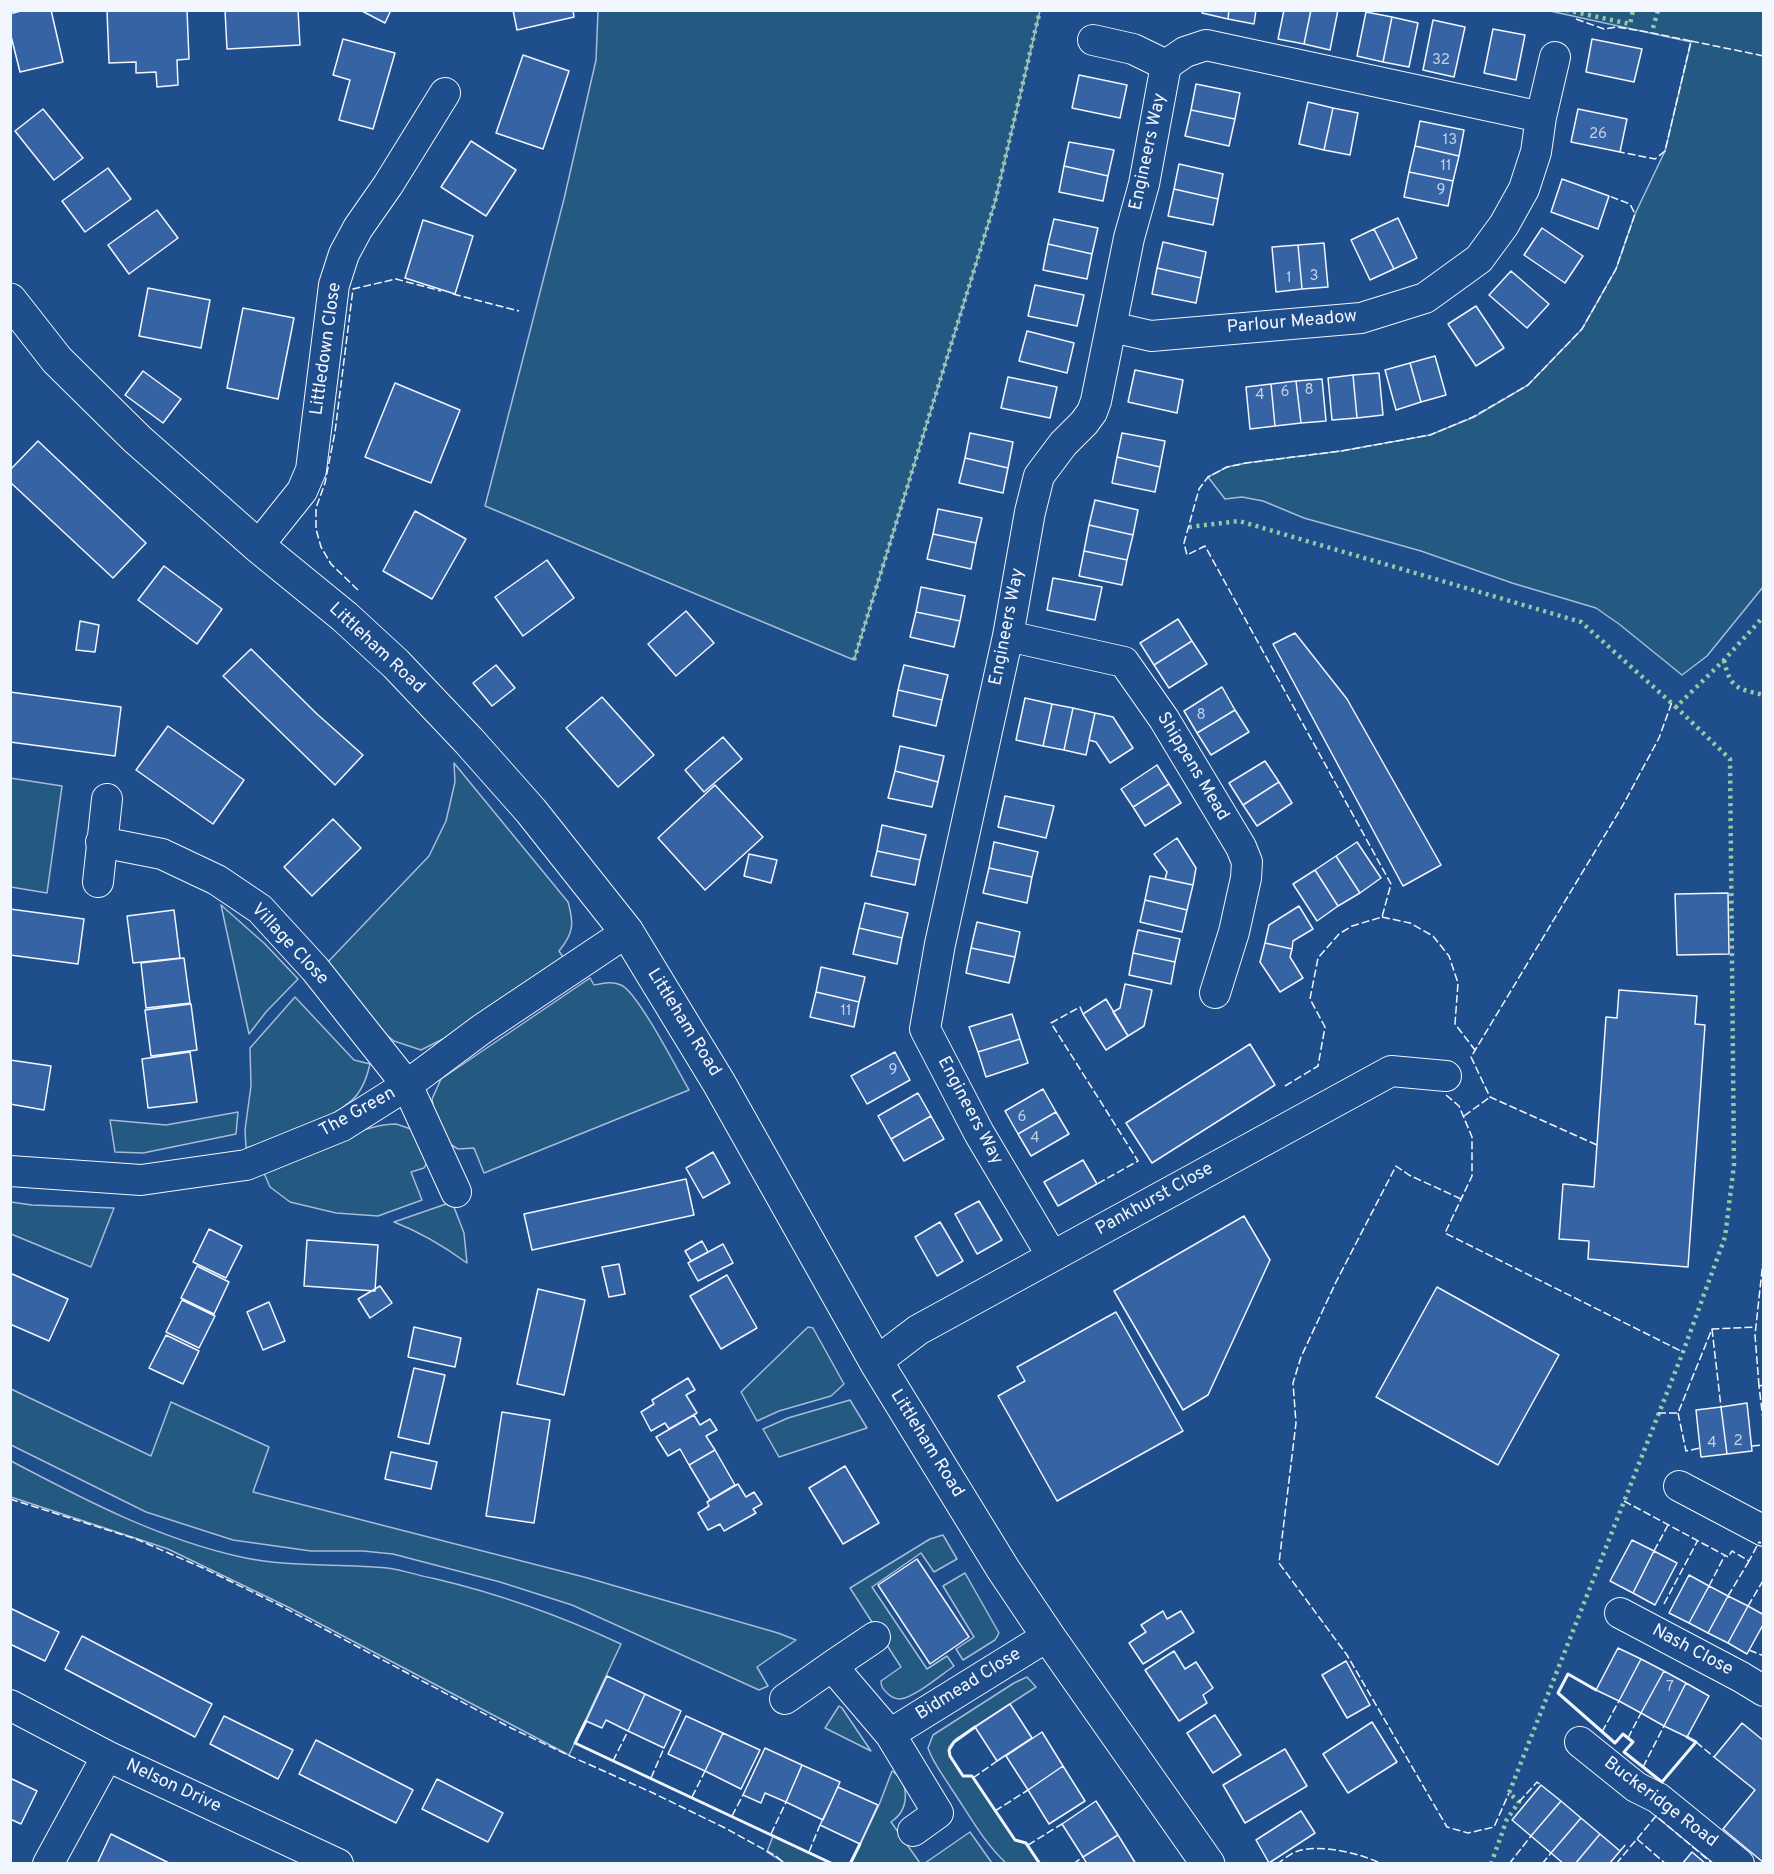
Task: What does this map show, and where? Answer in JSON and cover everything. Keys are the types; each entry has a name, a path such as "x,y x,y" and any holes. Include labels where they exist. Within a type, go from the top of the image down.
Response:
{"street":[{"path":"1093,40 1133,49 1166,65 1185,52 1206,45 1540,117"},
{"name":"Parlour Meadow","path":"1112,327 1151,336 1361,318 1425,297 1479,259 1504,225 1524,189 1536,152 1540,117 1555,57"},
{"name":"Engineers Way","path":"1052,1256 979,1133 925,1029 940,944 1008,636 1030,512 1039,476 1051,458 1092,412 1112,327 1129,238 1144,184 1166,65"},
{"name":"Littledown Close","path":"258,546 302,491 311,470 334,285 344,254 358,228 388,185 445,93"},
{"name":"Littleham Road","path":"10,300 57,360 137,439 258,546 345,617 396,664 531,811 627,932 719,1083 876,1362 1003,1569 1208,1863"},
{"name":"Shippens Mead","path":"1008,636 1124,662 1164,719 1241,847 1247,862 1246,878 1215,993"},
{"path":"98,882 107,799"},
{"name":"Village Close","path":"101,842 162,854 217,880 260,909 315,969 407,1085 456,1192"},
{"name":"The Green","path":"10,1171 141,1180 246,1165 342,1126 407,1085 482,1029 627,932"},
{"name":"Pankhurst Close","path":"876,1362 918,1329 1391,1071 1446,1076"},
{"path":"1679,1486 1764,1531"},
{"name":"Nash Close","path":"1620,1613 1764,1691"},
{"name":"Bidmead Close","path":"890,1734 1048,1636"},
{"path":"785,1699 875,1637"},
{"path":"832,1666 890,1734 938,1813 913,1831"},
{"name":"Nelson Drive","path":"10,1705 107,1756 338,1863"},
{"name":"Buckeridge Road","path":"1580,1742 1636,1787 1658,1798 1739,1863"},
{"path":"48,1863 107,1756"}],"shaded area":[{"path":"598,11 1040,11 995,202 854,660 485,506 564,199 596,60"},
{"path":"1550,11 1763,11 1763,587 1707,656 1682,675 1596,608 1512,583 1421,551 1304,518 1263,501 1242,497 1225,499 1208,477 1227,467 1246,463 1341,451 1430,435 1474,417 1528,385 1582,329 1616,269 1635,214 1665,151 1691,42"},
{"path":"454,763 568,902 571,928 568,939 559,951 563,957 443,1039 421,1050 394,1041 379,1029 325,965 429,856 446,821 455,782"},
{"path":"10,778 62,786 47,893 11,887"},
{"path":"221,905 265,944 298,979 266,1012 249,1034"},
{"path":"590,978 594,985 614,983 628,990 647,1016 689,1090 484,1173 474,1148 458,1149 445,1141 436,1122 432,1099 441,1079"},
{"path":"295,997 354,1060 370,1064 364,1084 351,1101 328,1117 273,1140 246,1148 245,1130 251,1086 250,1048"},
{"path":"238,1112 236,1134 143,1153 115,1152 110,1120 166,1125"},
{"path":"396,1124 414,1130 429,1159 424,1168 411,1172 422,1200 378,1216 336,1213 290,1202 270,1187 264,1173 357,1132"},
{"path":"11,1202 114,1208 91,1267 11,1234"},
{"path":"452,1202 464,1233 467,1263 432,1240 394,1222"},
{"path":"808,1327 813,1328 844,1384 831,1396 779,1411 757,1421 741,1392"},
{"path":"11,1389 151,1456 171,1402 269,1447 253,1492 584,1577 796,1640 757,1667 768,1686 759,1690 572,1605 500,1582 393,1554 363,1551 311,1551 233,1540 146,1512 11,1445"},
{"path":"850,1400 867,1428 779,1457 763,1429 788,1418"},
{"path":"11,1461 123,1517 211,1549 277,1563 399,1570 507,1599 576,1624 621,1644 569,1755 290,1608 168,1549 11,1497"},
{"path":"943,1535 957,1559 934,1572 921,1553 872,1587 927,1669 947,1656 954,1666 913,1695 896,1698 884,1690 881,1681 901,1667 850,1588 930,1539"},
{"path":"965,1573 999,1633 995,1640 963,1660 956,1649 974,1637 943,1586"},
{"path":"1027,1677 1036,1687 956,1739 949,1747 950,1756 963,1776 972,1776 1015,1840 1025,1843 1039,1863 1006,1863 977,1827 938,1769 928,1748 933,1735"},
{"path":"839,1706 842,1708 871,1751 825,1728"},
{"path":"892,1771 902,1783 905,1797 901,1811 891,1822 920,1863 851,1864 879,1805"},
{"path":"970,1832 992,1863 925,1863"},
{"path":"773,1836 831,1863 785,1863 767,1852"}],"building":[{"path":"24,10 51,10 63,62 20,72 10,32 10,14"},
{"path":"107,10 187,10 189,59 177,60 178,85 157,87 156,72 136,73 136,62 109,63"},
{"path":"225,10 298,10 300,45 227,49"},
{"path":"360,10 391,10 385,23"},
{"path":"513,10 573,10 574,17 517,30"},
{"path":"1202,10 1229,10 1228,19 1202,13"},
{"path":"1229,10 1256,10 1254,24 1228,19"},
{"path":"1284,10 1311,10 1304,44 1278,39"},
{"path":"1311,10 1338,10 1330,50 1304,44"},
{"path":"1366,12 1392,17 1383,62 1357,56"},
{"path":"1392,17 1418,23 1409,67 1383,62"},
{"path":"1433,20 1465,27 1454,77 1423,70"},
{"path":"1493,29 1525,35 1516,80 1484,73"},
{"path":"343,39 395,53 373,129 339,120 350,80 333,75"},
{"path":"1592,39 1642,49 1634,82 1586,72"},
{"path":"523,55 569,71 543,149 496,133"},
{"path":"1079,75 1127,85 1120,118 1072,108"},
{"path":"1196,84 1240,93 1235,119 1191,110"},
{"path":"1308,102 1333,108 1324,150 1299,144"},
{"path":"1333,108 1358,113 1350,155 1324,150"},
{"path":"43,109 83,158 54,180 15,131"},
{"path":"1578,109 1627,119 1620,152 1571,142"},
{"path":"1191,110 1235,119 1229,146 1185,136"},
{"path":"1420,121 1464,130 1459,156 1415,146"},
{"path":"471,141 516,170 486,216 441,187"},
{"path":"1069,142 1114,150 1108,176 1064,166"},
{"path":"1415,146 1459,156 1453,181 1409,172"},
{"path":"1179,164 1223,174 1218,199 1174,189"},
{"path":"1064,166 1108,176 1103,201 1059,192"},
{"path":"108,168 131,199 85,232 62,201"},
{"path":"1409,172 1453,181 1448,206 1404,197"},
{"path":"1562,179 1609,196 1598,229 1551,212"},
{"path":"1174,189 1218,199 1213,225 1168,216"},
{"path":"157,210 178,238 129,274 108,245"},
{"path":"1398,218 1417,258 1394,269 1374,229"},
{"path":"1054,219 1098,228 1092,254 1048,244"},
{"path":"423,220 473,236 455,294 405,278"},
{"path":"1542,228 1583,256 1565,283 1524,255"},
{"path":"1374,229 1394,269 1370,280 1351,240"},
{"path":"1163,242 1206,252 1201,278 1157,268"},
{"path":"1324,243 1328,287 1302,289 1298,245"},
{"path":"1048,244 1092,254 1087,279 1043,270"},
{"path":"1298,245 1302,289 1276,292 1272,247"},
{"path":"1157,268 1201,278 1196,303 1152,294"},
{"path":"1511,271 1549,304 1527,328 1489,295"},
{"path":"1035,285 1084,295 1077,326 1028,316"},
{"path":"148,288 210,300 201,348 139,336"},
{"path":"1476,306 1504,348 1476,366 1448,324"},
{"path":"243,308 294,318 278,399 227,388"},
{"path":"1027,331 1074,343 1067,373 1019,361"},
{"path":"1435,356 1446,395 1421,402 1410,363"},
{"path":"1410,363 1421,402 1396,410 1385,370"},
{"path":"1135,370 1183,380 1177,413 1128,402"},
{"path":"143,371 181,399 163,423 125,395"},
{"path":"1379,373 1383,415 1357,418 1353,375"},
{"path":"1353,375 1357,418 1332,420 1328,378"},
{"path":"1008,377 1057,387 1050,418 1001,408"},
{"path":"1322,379 1326,421 1301,423 1296,381"},
{"path":"1296,381 1301,423 1275,426 1271,384"},
{"path":"395,383 460,410 431,483 365,457"},
{"path":"1271,384 1275,426 1250,429 1246,387"},
{"path":"970,433 1013,442 1008,468 965,458"},
{"path":"1122,433 1165,441 1160,467 1117,457"},
{"path":"38,441 146,543 113,578 10,482 10,470"},
{"path":"1117,457 1160,467 1155,492 1112,483"},
{"path":"965,458 1008,468 1003,493 959,483"},
{"path":"1095,500 1138,510 1133,535 1089,525"},
{"path":"938,509 982,518 976,543 933,534"},
{"path":"415,511 466,539 432,599 383,571"},
{"path":"1089,525 1133,535 1127,560 1084,551"},
{"path":"933,534 976,543 971,569 927,559"},
{"path":"1084,551 1127,560 1122,585 1079,576"},
{"path":"547,560 574,598 523,636 495,597"},
{"path":"164,566 222,609 197,644 138,600"},
{"path":"1053,578 1102,587 1095,620 1047,610"},
{"path":"921,587 965,596 960,621 916,612"},
{"path":"686,611 714,643 676,676 648,644"},
{"path":"916,612 960,621 954,647 910,637"},
{"path":"1178,619 1192,641 1154,665 1140,643"},
{"path":"80,621 99,625 95,652 76,650"},
{"path":"1295,633 1347,699 1441,865 1403,886 1273,644"},
{"path":"1192,641 1207,664 1169,688 1154,665"},
{"path":"251,649 317,714 363,755 335,785 223,676"},
{"path":"496,665 515,688 492,706 473,683"},
{"path":"904,665 948,675 942,700 898,690"},
{"path":"1222,687 1235,710 1197,733 1184,711"},
{"path":"898,690 942,700 936,726 893,716"},
{"path":"10,692 121,707 115,756 10,742"},
{"path":"602,697 654,755 618,787 566,728"},
{"path":"1025,698 1052,704 1043,746 1016,740"},
{"path":"1052,704 1073,708 1064,750 1043,746"},
{"path":"1073,708 1095,713 1086,755 1064,750"},
{"path":"1235,710 1249,732 1211,755 1197,733"},
{"path":"1095,713 1113,717 1133,748 1110,763 1096,742 1089,740"},
{"path":"168,726 244,780 213,824 136,770"},
{"path":"723,737 742,759 704,792 685,770"},
{"path":"900,746 944,756 938,782 895,771"},
{"path":"1265,761 1279,782 1243,805 1229,783"},
{"path":"1157,765 1169,784 1133,807 1121,789"},
{"path":"895,771 938,782 932,807 888,798"},
{"path":"1279,782 1292,803 1257,826 1243,805"},
{"path":"1169,784 1181,803 1145,826 1133,807"},
{"path":"715,785 763,837 705,890 658,838"},
{"path":"1005,796 1054,806 1046,838 998,827"},
{"path":"333,819 361,848 312,896 284,867"},
{"path":"882,825 926,835 920,860 877,851"},
{"path":"1177,838 1196,868 1193,885 1165,879 1167,872 1154,854"},
{"path":"994,842 1038,852 1032,877 989,868"},
{"path":"1357,842 1381,878 1360,893 1336,856"},
{"path":"877,851 920,860 915,885 871,876"},
{"path":"749,854 777,860 771,883 744,876"},
{"path":"1336,856 1360,893 1338,906 1315,870"},
{"path":"989,868 1032,877 1027,903 983,893"},
{"path":"1315,870 1338,906 1317,921 1293,884"},
{"path":"1150,876 1193,885 1187,910 1145,900"},
{"path":"1728,893 1729,954 1677,955 1675,894"},
{"path":"1145,900 1187,910 1182,932 1140,922"},
{"path":"865,903 908,913 902,938 859,928"},
{"path":"1299,906 1313,929 1293,941 1292,949 1265,943 1269,925"},
{"path":"10,909 84,919 78,964 10,955"},
{"path":"174,910 180,958 133,963 127,916"},
{"path":"977,922 1020,932 1015,957 971,948"},
{"path":"859,928 902,938 897,964 853,954"},
{"path":"1138,930 1180,939 1175,962 1133,953"},
{"path":"1265,943 1292,949 1290,957 1303,978 1280,992 1260,962"},
{"path":"971,948 1015,957 1009,983 966,973"},
{"path":"1133,953 1175,962 1171,984 1129,975"},
{"path":"184,958 190,1003 146,1008 141,963"},
{"path":"821,967 865,977 859,1002 816,992"},
{"path":"1125,984 1152,990 1144,1026 1128,1036 1113,1012 1120,1008"},
{"path":"1619,990 1697,996 1695,1024 1705,1025 1688,1267 1588,1259 1589,1241 1559,1239 1563,1184 1594,1187 1606,1017 1617,1018"},
{"path":"816,992 859,1002 854,1027 810,1017"},
{"path":"1106,999 1128,1036 1106,1050 1083,1014"},
{"path":"191,1004 197,1050 151,1056 145,1010"},
{"path":"1012,1014 1020,1039 978,1052 969,1027"},
{"path":"1020,1039 1028,1063 986,1077 978,1052"},
{"path":"1250,1044 1275,1085 1152,1163 1126,1123"},
{"path":"190,1052 197,1102 148,1108 142,1059"},
{"path":"895,1052 910,1080 867,1104 851,1076"},
{"path":"10,1060 51,1066 44,1110 10,1104"},
{"path":"1043,1089 1056,1112 1018,1134 1005,1111"},
{"path":"918,1093 931,1116 891,1139 878,1116"},
{"path":"1056,1112 1069,1134 1031,1156 1018,1134"},
{"path":"931,1116 944,1139 904,1161 891,1139"},
{"path":"713,1152 730,1183 703,1198 686,1168"},
{"path":"1083,1160 1097,1184 1058,1206 1044,1182"},
{"path":"686,1179 694,1215 532,1250 524,1214"},
{"path":"979,1201 1002,1240 977,1254 955,1214"},
{"path":"1244,1216 1270,1260 1208,1395 1183,1410 1114,1291"},
{"path":"940,1222 963,1261 937,1276 915,1237"},
{"path":"209,1229 242,1246 226,1278 193,1262"},
{"path":"307,1240 378,1245 375,1291 304,1286"},
{"path":"702,1241 708,1252 691,1261 685,1251"},
{"path":"723,1244 733,1263 698,1281 688,1263"},
{"path":"619,1264 625,1294 609,1297 602,1267"},
{"path":"197,1266 229,1282 214,1314 181,1298"},
{"path":"10,1273 68,1299 49,1341 10,1324"},
{"path":"727,1275 757,1328 721,1349 690,1296"},
{"path":"380,1286 392,1303 370,1318 358,1299"},
{"path":"1437,1287 1559,1355 1498,1465 1376,1397"},
{"path":"538,1289 585,1300 564,1395 517,1384"},
{"path":"182,1300 215,1316 199,1348 166,1332"},
{"path":"269,1302 285,1341 263,1350 247,1312"},
{"path":"1116,1312 1183,1431 1057,1501 998,1396 1025,1381 1017,1367"},
{"path":"414,1327 461,1338 455,1367 408,1357"},
{"path":"166,1335 199,1351 183,1384 149,1368"},
{"path":"414,1368 445,1375 429,1444 398,1437"},
{"path":"688,1378 695,1390 686,1395 697,1413 669,1429 665,1423 651,1431 641,1412 654,1404 652,1400"},
{"path":"1747,1403 1752,1451 1727,1454 1721,1407"},
{"path":"1721,1407 1727,1454 1701,1457 1696,1410"},
{"path":"502,1412 550,1420 534,1523 486,1516"},
{"path":"694,1415 700,1425 710,1419 717,1430 706,1436 715,1450 689,1465 680,1449 668,1456 656,1437"},
{"path":"715,1450 735,1485 710,1500 689,1465"},
{"path":"391,1452 437,1462 431,1489 385,1479"},
{"path":"845,1466 879,1523 843,1544 809,1488"},
{"path":"738,1484 746,1497 754,1492 762,1504 753,1509 756,1513 724,1531 720,1524 708,1530 698,1513 709,1506 707,1502"},
{"path":"1632,1540 1654,1551 1633,1593 1610,1581"},
{"path":"1654,1551 1677,1563 1655,1605 1633,1593"},
{"path":"917,1559 969,1637 930,1664 878,1585"},
{"path":"1689,1575 1709,1586 1689,1623 1669,1613"},
{"path":"1709,1586 1728,1596 1708,1633 1689,1623"},
{"path":"1728,1596 1748,1606 1728,1643 1708,1633"},
{"path":"1748,1606 1764,1615 1764,1623 1747,1654 1728,1643"},
{"path":"10,1608 59,1632 45,1661 10,1644"},
{"path":"1163,1611 1167,1619 1181,1611 1194,1632 1143,1664 1129,1643 1146,1632 1141,1625"},
{"path":"82,1636 212,1704 195,1737 65,1669"},
{"path":"1618,1648 1641,1659 1619,1701 1596,1690"},
{"path":"1174,1651 1185,1669 1196,1662 1213,1688 1203,1695 1207,1703 1179,1721 1145,1670"},
{"path":"1641,1659 1664,1671 1641,1713 1619,1701"},
{"path":"1346,1661 1370,1705 1347,1718 1322,1675"},
{"path":"1664,1671 1686,1683 1664,1726 1641,1713"},
{"path":"607,1676 645,1694 628,1731 606,1720 602,1728 586,1721"},
{"path":"1686,1683 1709,1696 1687,1737 1664,1726"},
{"path":"645,1694 681,1711 664,1748 628,1731"},
{"path":"1010,1704 1032,1738 997,1761 975,1727"},
{"path":"1215,1715 1241,1755 1213,1773 1187,1733"},
{"path":"224,1716 293,1750 278,1779 210,1744"},
{"path":"686,1716 723,1733 705,1771 668,1754"},
{"path":"1372,1722 1397,1762 1348,1793 1323,1754"},
{"path":"1742,1723 1764,1741 1764,1863 1723,1829 1755,1790 1714,1757"},
{"path":"1042,1732 1063,1766 1028,1790 1006,1756"},
{"path":"723,1733 760,1750 741,1789 705,1771"},
{"path":"316,1740 413,1790 396,1823 299,1774"},
{"path":"765,1748 802,1765 786,1802 765,1793 761,1803 743,1795"},
{"path":"1285,1749 1307,1786 1245,1823 1223,1785"},
{"path":"802,1765 840,1782 823,1820 786,1802"},
{"path":"1063,1766 1085,1801 1049,1824 1028,1790"},
{"path":"10,1778 37,1791 21,1824 10,1819"},
{"path":"437,1779 503,1813 488,1842 422,1809"},
{"path":"1541,1785 1561,1801 1531,1836 1512,1820"},
{"path":"838,1787 878,1805 860,1844 820,1825"},
{"path":"1096,1801 1118,1835 1083,1857 1062,1824"},
{"path":"1561,1801 1581,1818 1551,1853 1531,1836"},
{"path":"1301,1811 1315,1833 1269,1863 1256,1840"},
{"path":"1581,1818 1600,1834 1575,1864 1564,1864 1551,1853"},
{"path":"111,1834 171,1864 97,1864"},
{"path":"1600,1834 1620,1851 1609,1864 1575,1864"},
{"path":"1118,1835 1136,1864 1087,1864 1083,1857"},
{"path":"1692,1852 1706,1864 1682,1864"}],"hedge":[{"path":"854,660 995,202 1040,10"},
{"path":"1566,10 1630,24 1633,10"},
{"path":"1653,28 1658,10"},
{"path":"1189,527 1239,521 1581,622 1676,707 1724,660 1764,616"},
{"path":"1724,660 1729,676 1736,686 1764,695"},
{"path":"1491,1864 1507,1819 1519,1802 1509,1793 1683,1352 1725,1237 1734,1165 1730,759 1676,707"}],"fence":[{"path":"1576,19 1604,29 1616,27 1691,41 1665,151 1655,159 1620,152"},
{"path":"1691,41 1764,56"},
{"path":"1285,1086 1318,1066 1325,1027 1310,999 1318,958 1339,934 1352,926 1382,917 1391,884 1205,546 1187,555 1184,543 1199,489 1208,477 1227,467 1341,451 1430,435 1473,417 1528,385 1582,329 1616,269 1635,214 1630,204 1609,196"},
{"path":"358,590 331,564 321,547 316,529 316,508 325,483 335,432 353,289 396,279 441,291"},
{"path":"453,294 519,311"},
{"path":"1597,1145 1490,1097 1471,1057 1623,805 1659,738 1672,702"},
{"path":"1382,917 1410,923 1433,936 1449,956 1458,983 1455,1024 1475,1050"},
{"path":"1083,1014 1080,1007 1051,1023 1138,1161 1097,1184"},
{"path":"1446,1095 1459,1106 1472,1137 1472,1176 1445,1233 1683,1352"},
{"path":"1464,1116 1490,1097"},
{"path":"1461,1199 1409,1175 1396,1166 1336,1282 1301,1357 1293,1383 1296,1423 1279,1563 1347,1655 1447,1827 1468,1833 1494,1827 1509,1793"},
{"path":"1759,1386 1755,1335 1764,1252"},
{"path":"1658,1413 1678,1413 1712,1329 1756,1327"},
{"path":"1712,1329 1721,1407"},
{"path":"1764,1385 1759,1386 1764,1428"},
{"path":"1678,1413 1686,1451 1700,1448"},
{"path":"1752,1446 1764,1445"},
{"path":"10,1499 136,1539 203,1568 279,1605 511,1728 725,1828 776,1856 785,1864"},
{"path":"1624,1501 1728,1557 1732,1551 1749,1561 1759,1542 1761,1543"},
{"path":"1654,1551 1668,1525"},
{"path":"1664,1604 1698,1540"},
{"path":"1709,1586 1725,1555"},
{"path":"1728,1596 1749,1561"},
{"path":"1748,1606 1764,1579"},
{"path":"1749,1650 1764,1656"},
{"path":"1602,1732 1619,1701"},
{"path":"1628,1738 1641,1713"},
{"path":"1643,1767 1664,1726"},
{"path":"613,1761 628,1731"},
{"path":"1696,1742 1714,1757"},
{"path":"651,1778 664,1748"},
{"path":"973,1778 997,1761"},
{"path":"692,1797 705,1771"},
{"path":"1519,1802 1537,1782 1541,1785"},
{"path":"995,1811 1028,1790"},
{"path":"732,1816 743,1795"},
{"path":"771,1834 786,1802"},
{"path":"1616,1864 1656,1816 1713,1864"},
{"path":"1028,1845 1062,1824"},
{"path":"809,1852 820,1825"},
{"path":"1509,1864 1531,1836"},
{"path":"1637,1839 1666,1864"},
{"path":"1620,1851 1627,1843"},
{"path":"1277,1864 1295,1852 1307,1849 1329,1849 1352,1853 1382,1864"},
{"path":"1542,1864 1551,1853"},
{"path":"1073,1864 1083,1857"}],"wall":[{"path":"1596,1690 1568,1674 1558,1693 1615,1743 1623,1734 1633,1742 1624,1752 1662,1782 1696,1742 1687,1737"},
{"path":"586,1721 575,1743 833,1864"},
{"path":"975,1727 954,1742 949,1750 950,1756 963,1776 972,1776 1015,1840 1026,1843 1040,1864"},
{"path":"850,1864 860,1844"}]}
